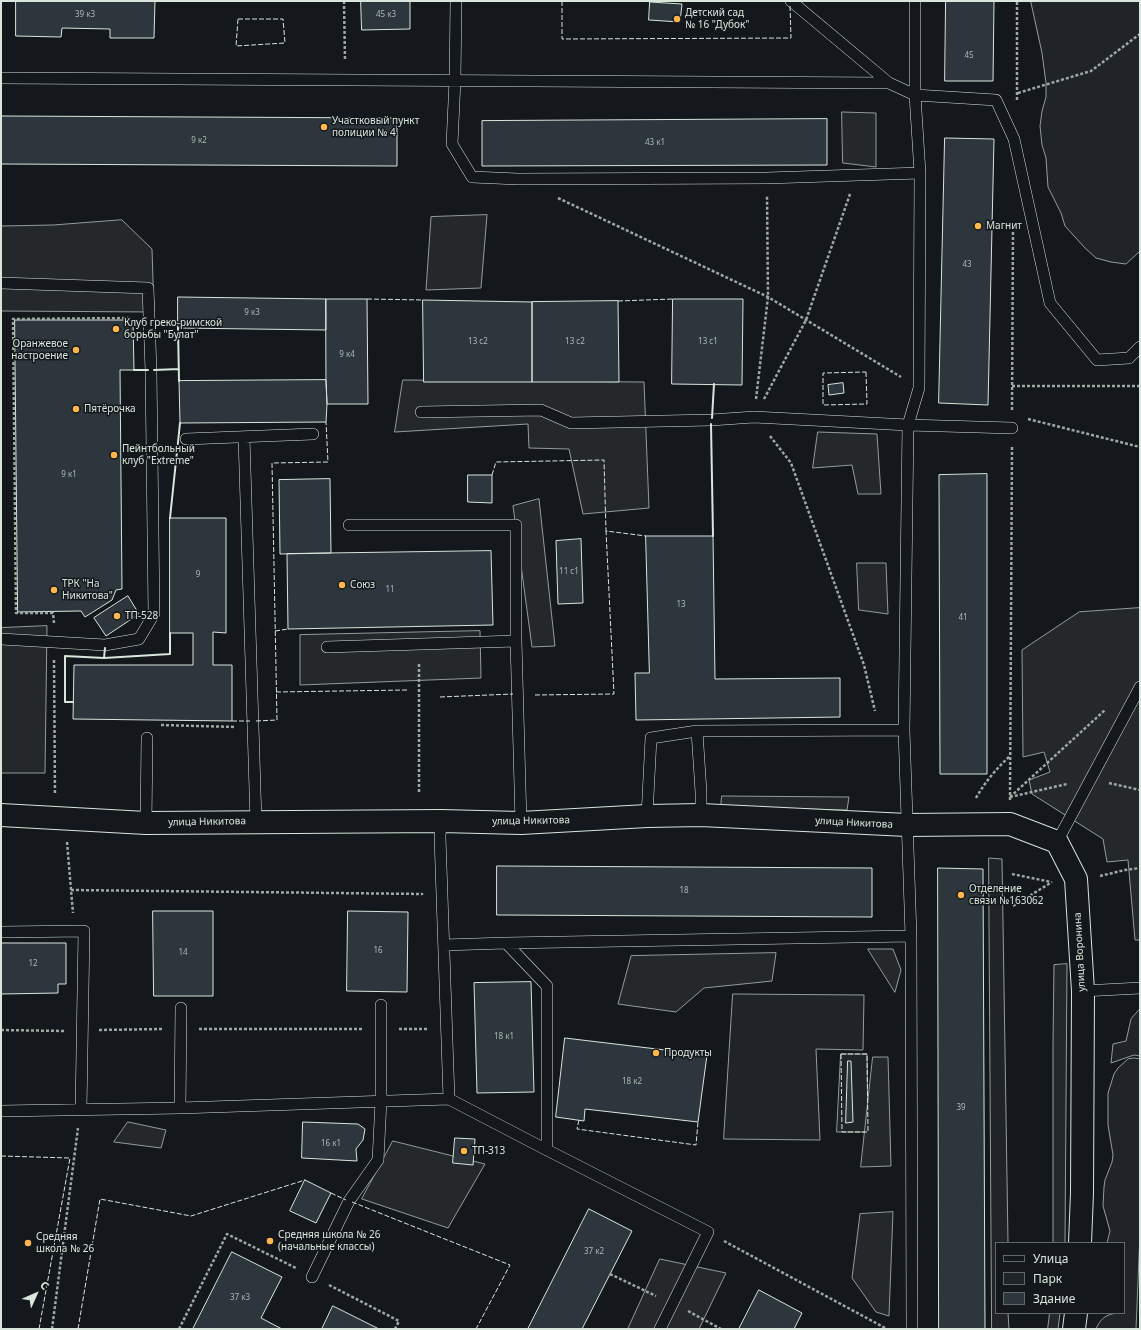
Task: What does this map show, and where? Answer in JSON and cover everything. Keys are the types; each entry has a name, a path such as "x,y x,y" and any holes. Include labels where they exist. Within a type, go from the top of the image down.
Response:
{"street":[{"name":"улица Никитова","path":"1,815 146,823 441,821 521,823 646,816 701,815 908,825 1010,824 1057,842"},
{"name":"улица Воронина","path":"1057,842 1076,878 1083,992 1082,1193 1080,1242"},
{"path":"1074,1329 1076,1314"}],"lane":[{"path":"456,1 455,80 452,144 472,177 518,179 767,178 920,173"},
{"path":"791,1 889,83 915,95 996,100 1014,139 1050,303 1097,360 1129,358 1140,347"},
{"path":"912,1329 911,936 904,730 908,425 919,388 920,173 915,95 915,1"},
{"path":"1,78 889,83"},
{"path":"1,283 148,288 154,614 139,639 105,645 1,639"},
{"path":"421,412 541,410 571,423 711,420 754,417 908,425 1012,428"},
{"path":"186,439 313,434"},
{"path":"244,436 256,822"},
{"path":"349,525 516,525 516,641 521,823"},
{"path":"327,647 516,641"},
{"path":"1057,842 1140,687"},
{"path":"646,816 651,738 697,731 904,730"},
{"path":"697,731 701,815"},
{"path":"146,823 147,738"},
{"path":"441,821 440,837 450,1099"},
{"path":"1,932 84,931 81,1110"},
{"path":"444,945 911,936"},
{"path":"506,943 547,986 547,1150"},
{"path":"1083,992 1140,988"},
{"path":"312,1277 349,1201 378,1160 381,1101 381,1005"},
{"path":"180,1108 181,1008"},
{"path":"1,1111 180,1108 450,1099 708,1232 660,1329"}],"path":[{"path":"344,1 345,80"},
{"path":"1017,100 1018,1"},
{"path":"996,100 1018,92 1091,72 1140,34"},
{"path":"754,417 806,320 857,175"},
{"path":"767,178 768,297 754,417 791,463 864,665 879,730"},
{"path":"553,196 768,297 919,388"},
{"path":"1010,805 1013,226"},
{"path":"55,794 53,613 16,613 13,319 149,318"},
{"path":"1012,386 1140,386"},
{"path":"1012,415 1140,447"},
{"path":"419,644 419,792"},
{"path":"1009,797 1110,706"},
{"path":"147,738 146,725 238,727 238,721"},
{"path":"976,798 983,785 994,771 1010,755"},
{"path":"66,840 74,931"},
{"path":"1099,876 1140,868"},
{"path":"1012,874 1052,882 1013,906"},
{"path":"71,890 422,894"},
{"path":"1,1030 447,1029"},
{"path":"52,1329 81,1110"},
{"path":"708,1232 887,1329"},
{"path":"179,1329 227,1234"}],"green space":[{"path":"1031,1 1140,1 1140,251 1126,264 1096,258 1085,248 1065,226 1061,213 1048,187 1046,158 1042,145 1040,126 1046,97 1046,83 1042,53"},
{"path":"989,858 1002,859 1008,1242 995,1242 995,1314 1008,1314 1009,1329 992,1329"},
{"path":"733,994 864,995 863,1050 816,1049 820,1140 724,1139"},
{"path":"1140,1009 1140,1056 1134,1055 1111,1063 1113,1044 1126,1041 1131,1019"},
{"path":"841,1054 867,1054 868,1132 837,1132"},
{"path":"1128,1059 1140,1059 1140,1233 1136,1329 1096,1329 1098,1324 1107,1316 1111,1314 1125,1314 1125,1242 1107,1242 1110,1231 1103,1206 1105,1180 1113,1155 1108,1125 1108,1093 1114,1074"}],"shaded area":[{"path":"842,112 876,113 876,167 843,163"},
{"path":"487,215 481,288 426,290 431,217"},
{"path":"122,220 152,249 154,312 1,311 1,226 53,225"},
{"path":"403,380 644,382 649,508 583,514 569,449 529,448 528,424 395,432"},
{"path":"818,432 877,434 881,494 858,494 852,465 813,468"},
{"path":"539,499 555,646 532,647 513,506"},
{"path":"857,563 886,563 888,614 859,610"},
{"path":"1140,608 1140,940 1135,940 1128,860 1107,862 1103,839 1032,794 1029,780 1050,772 1044,752 1023,757 1022,650 1079,612"},
{"path":"47,626 45,773 1,773 1,628"},
{"path":"480,631 481,678 300,685 300,635"},
{"path":"722,796 849,797 847,810 721,807"},
{"path":"868,949 893,949 901,970 895,992"},
{"path":"776,953 772,981 704,988 676,1012 618,1004 631,956"},
{"path":"1067,964 1065,1242 1053,1242 1054,965"},
{"path":"873,1057 888,1057 891,1166 861,1167"},
{"path":"128,1122 166,1130 161,1148 114,1142"},
{"path":"393,1141 485,1164 448,1228 362,1199"},
{"path":"893,1212 889,1316 876,1312 852,1278 860,1214"},
{"path":"660,1259 726,1273 699,1329 628,1329"},
{"path":"1050,1314 1060,1314 1058,1329 1048,1329"}],"building":[{"path":"16,1 155,1 154,38 110,38 110,29 62,28 61,37 16,36"},
{"path":"361,1 410,1 410,29 362,30"},
{"path":"946,1 994,1 993,81 945,81"},
{"path":"650,2 682,4 680,22 649,20"},
{"path":"1,116 397,118 397,166 1,164"},
{"path":"827,119 827,165 482,166 482,121"},
{"path":"945,138 994,139 988,405 939,403"},
{"path":"178,297 326,299 326,330 178,328"},
{"path":"326,299 367,299 368,404 327,404"},
{"path":"673,299 743,299 742,385 672,384"},
{"path":"423,300 532,302 532,382 424,382"},
{"path":"618,301 619,382 532,382 532,302"},
{"path":"15,320 133,320 134,370 120,370 122,589 116,590 112,600 85,617 81,611 18,612"},
{"path":"326,380 326,422 180,423 179,381"},
{"path":"843,383 844,393 829,395 828,385"},
{"path":"987,474 987,774 940,774 939,475"},
{"path":"468,475 492,475 492,503 468,502"},
{"path":"330,479 331,553 280,554 279,480"},
{"path":"170,518 226,518 226,633 213,632 213,665 232,665 232,721 73,719 74,665 193,665 193,633 170,633"},
{"path":"646,536 713,536 715,679 840,678 840,717 636,720 635,673 649,673"},
{"path":"581,539 583,603 558,604 556,541"},
{"path":"491,551 493,625 288,629 287,554"},
{"name":"ТП-528","path":"128,596 139,614 106,636 94,618"},
{"path":"497,866 872,868 872,917 497,915"},
{"path":"938,868 983,869 985,1329 939,1329"},
{"path":"153,911 213,911 213,996 154,996"},
{"path":"348,911 408,912 407,992 347,991"},
{"path":"1,943 66,943 66,984 58,984 58,993 1,994"},
{"path":"531,982 534,1092 477,1093 474,983"},
{"path":"565,1038 707,1055 698,1122 585,1109 584,1121 556,1117"},
{"path":"848,1061 851,1061 853,1122 846,1123"},
{"path":"303,1122 358,1124 365,1129 363,1140 356,1149 357,1161 302,1158"},
{"name":"ТП-313","path":"455,1138 475,1139 473,1165 453,1163"},
{"path":"305,1180 331,1193 316,1223 290,1211"},
{"path":"589,1209 632,1231 582,1329 528,1329"},
{"path":"232,1252 282,1277 261,1318 282,1329 193,1329"},
{"path":"759,1290 802,1313 794,1329 739,1329"},
{"path":"333,1306 379,1329 322,1329"}],"fence":[{"path":"562,1 562,39 791,38 790,5"},
{"path":"238,19 283,19 285,43 236,46 238,19"},
{"path":"367,299 423,300"},
{"path":"618,301 673,299"},
{"path":"866,372 867,404 823,405 823,373 866,372"},
{"path":"256,721 277,720 272,463 328,462 326,422"},
{"path":"492,475 496,462 604,460 606,531 646,536"},
{"path":"535,695 614,694 606,531"},
{"path":"275,631 288,629"},
{"path":"276,692 407,690"},
{"path":"440,697 513,694"},
{"path":"232,721 250,721"},
{"path":"841,1054 867,1054 868,1132 842,1132 841,1054"},
{"path":"579,1120 577,1129 696,1145 698,1122"},
{"path":"1,1156 70,1158 39,1329"},
{"path":"78,1329 100,1199 191,1216 305,1180"},
{"path":"331,1193 346,1200"},
{"path":"352,1202 510,1265 476,1329"}],"wall":[{"path":"178,328 179,381"},
{"path":"154,370 179,369"},
{"path":"134,370 148,370"},
{"path":"712,418 714,384"},
{"path":"170,518 180,423"},
{"path":"711,424 713,536"},
{"path":"104,658 170,654 170,633"},
{"path":"73,702 65,702 65,656 104,658 105,648"}],"place":[{"name":"Детский сад № 16 \"Дубок\"","path":"677,19"},
{"name":"Участковый пункт полиции № 4","path":"324,127"},
{"name":"Магнит","path":"978,226"},
{"name":"Клуб греко-римской борьбы \"Булат\"","path":"116,329"},
{"name":"Оранжевое настроение","path":"76,350"},
{"name":"Пятёрочка","path":"76,409"},
{"name":"Пейнтбольный клуб \"Extreme\"","path":"114,455"},
{"name":"Союз","path":"342,585"},
{"name":"ТРК \"На Никитова\"","path":"54,590"},
{"name":"ТП-528","path":"117,616"},
{"name":"Отделение связи №163062","path":"961,895"},
{"name":"Продукты","path":"656,1053"},
{"name":"ТП-313","path":"464,1151"},
{"name":"Средняя школа № 26 (начальные классы)","path":"270,1241"},
{"name":"Средняя школа № 26","path":"28,1243"}]}
